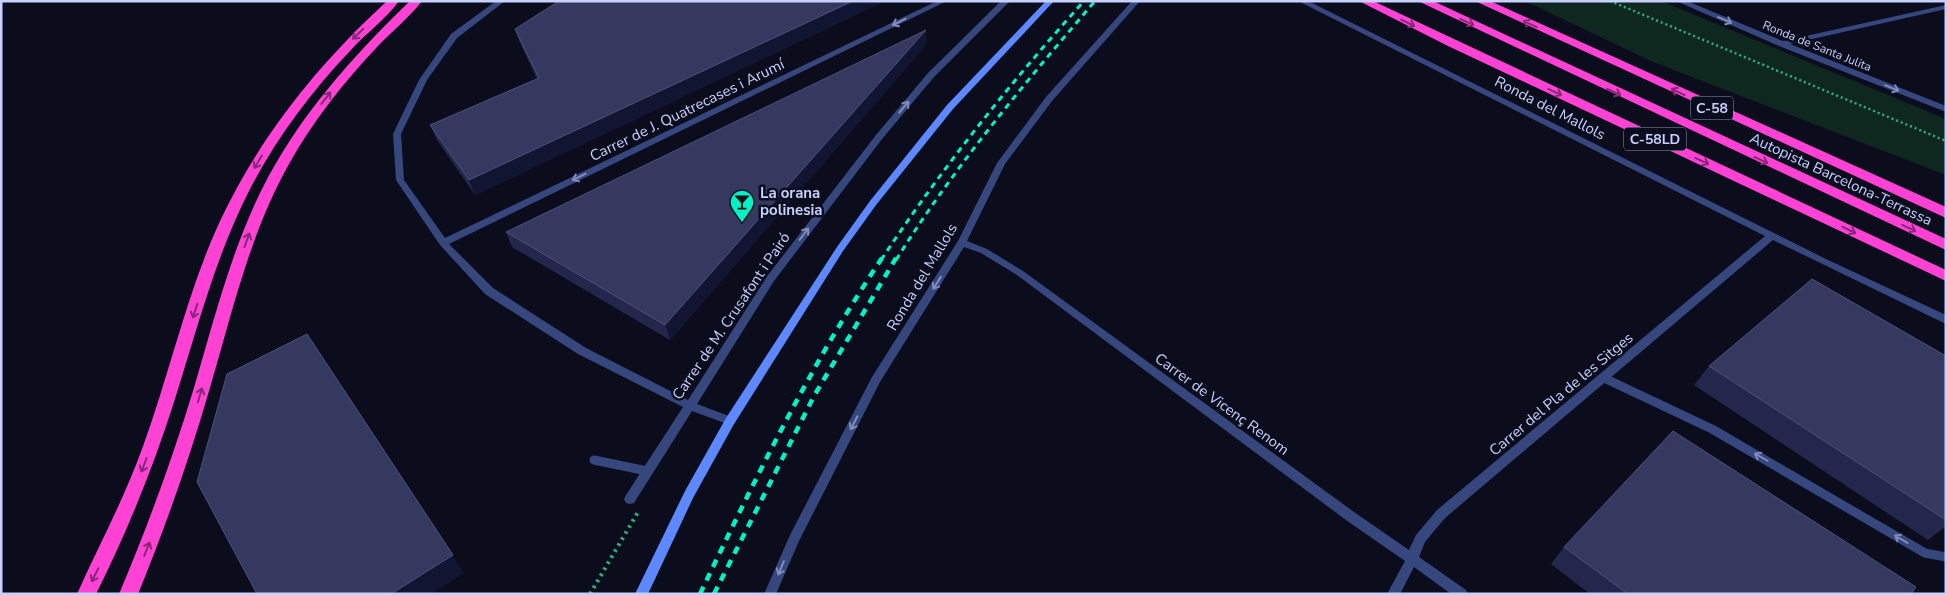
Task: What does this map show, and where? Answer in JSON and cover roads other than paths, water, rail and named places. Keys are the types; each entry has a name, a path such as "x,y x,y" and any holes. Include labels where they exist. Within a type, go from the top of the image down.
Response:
{"highway":[{"path":"86,594 110,545 144,465 158,428 209,266 239,197 268,145 301,98 347,45 394,1"},
{"path":"128,594 181,458 230,290 255,218 269,189 304,129 339,81 376,40 417,1"},
{"name":"C-58LD","path":"1364,1 1946,276"},
{"name":"Autopista Barcelona-Terrassa","path":"1423,1 1946,245"},
{"name":"Autopista Barcelona-Terrassa","path":"1480,1 1946,213"}],"main road":[{"path":"641,594 689,495 730,421 807,299 873,203 950,107 1050,1"}],"street":[{"path":"501,1 454,36 423,80 397,134 400,180 443,242 489,291 582,351 688,405 730,421"},
{"name":"Carrer de J. Quatrecases i Arumí","path":"443,242 943,1"},
{"name":"Carrer de M. Crusafont i Pairó","path":"630,499 688,405 771,278 873,144 931,75 1006,1"},
{"name":"Ronda del Mallols","path":"770,594 794,539 876,380 962,242 1001,163 1049,99 1136,1"},
{"name":"Ronda del Mallols","path":"1302,1 1772,236 1946,320"},
{"name":"Ronda de Santa Julita","path":"1680,1 1946,109"},
{"path":"1782,44 1946,7"},
{"name":"Carrer del Pla de les Sitges","path":"1393,594 1412,559 1420,539 1441,514 1772,236"},
{"name":"Carrer de Vicenç Renom","path":"962,242 984,251 1020,274 1342,510 1462,594"}],"lane":[{"path":"1604,378 1637,392 1674,414 1712,429 1925,553 1946,557"},
{"path":"594,460 647,471"}],"railway":[{"path":"881,260 928,192 978,127 1084,1"},
{"path":"896,260 966,159 1016,95 1095,1"},
{"path":"700,594 785,423 831,339 882,258"},
{"path":"714,594 814,396 896,258"}],"place":[{"name":"La orana polinesia","path":"742,223"}]}
